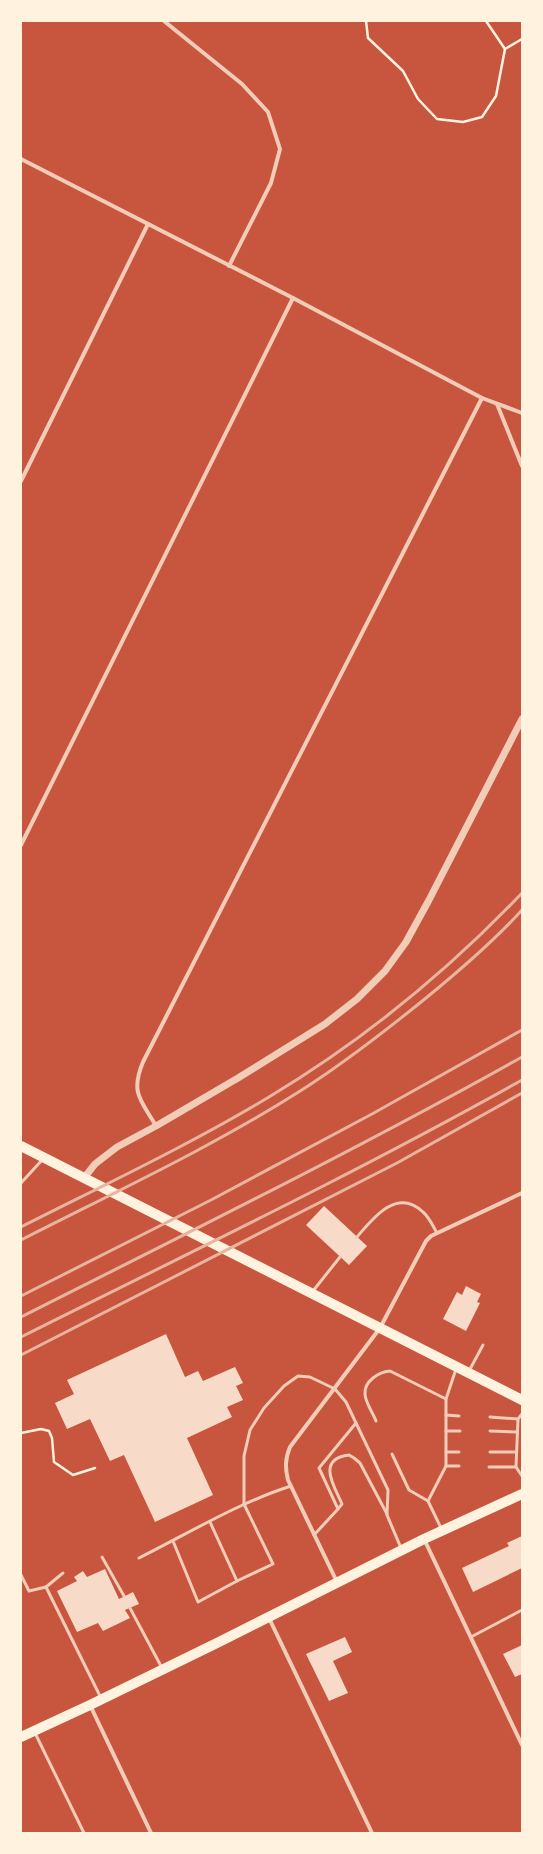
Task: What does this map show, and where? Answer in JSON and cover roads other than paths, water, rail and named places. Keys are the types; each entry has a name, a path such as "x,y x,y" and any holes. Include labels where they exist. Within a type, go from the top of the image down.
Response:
{"main road":[{"path":"21,1146 522,1400"},
{"path":"21,1737 101,1700 268,1618 424,1539 522,1494"}],"street":[{"path":"164,21 242,84 268,112 280,149 271,183 229,266"},
{"path":"21,161 293,298 482,398 522,413"},
{"path":"21,482 148,224"},
{"path":"21,845 293,298"},
{"path":"156,1126 140,1098 136,1087 137,1078 144,1062 482,398"},
{"path":"497,404 522,466"},
{"path":"84,1178 95,1164 111,1151 238,1078 325,1024 357,999 385,971 406,942 429,900 522,719"},
{"path":"338,1582 291,1486 286,1470 286,1457 296,1438 380,1328 426,1241 437,1233 522,1193"},
{"path":"424,1539 522,1745"},
{"path":"268,1618 372,1833"},
{"path":"90,1705 149,1832"}],"lane":[{"path":"21,1183 44,1158"},
{"path":"357,1237 375,1215 383,1208 394,1204 405,1203 415,1206 424,1212 437,1233"},
{"path":"311,1293 340,1257"},
{"path":"468,1373 483,1345"},
{"path":"428,1501 446,1466 446,1399 456,1367"},
{"path":"376,1421 365,1395 367,1386 374,1377 383,1371 390,1370 446,1399"},
{"path":"173,1541 198,1602 273,1564 244,1504 244,1456 250,1430 264,1408 284,1386 298,1376 310,1377 334,1389 346,1402 388,1490 387,1515"},
{"path":"522,1414 518,1419 516,1452 516,1467 522,1476"},
{"path":"446,1415 459,1416"},
{"path":"490,1416 518,1419"},
{"path":"338,1509 319,1468 356,1423"},
{"path":"446,1431 460,1432"},
{"path":"490,1431 517,1432"},
{"path":"446,1452 459,1452"},
{"path":"490,1452 516,1452"},
{"path":"392,1454 409,1490 428,1501 442,1531"},
{"path":"314,1535 342,1504 330,1476 329,1470 336,1460 349,1455 360,1463 387,1515 402,1550"},
{"path":"446,1466 459,1466"},
{"path":"489,1467 516,1467"},
{"path":"139,1558 244,1504 291,1486"},
{"path":"210,1522 237,1581"},
{"path":"102,1556 124,1596"},
{"path":"21,1575 29,1591 46,1587 63,1573"},
{"path":"46,1587 101,1700"},
{"path":"130,1608 163,1669"},
{"path":"471,1637 522,1610"},
{"path":"34,1731 84,1833"}],"railway":[{"path":"21,1227 239,1115 337,1053 402,1004 434,977 522,893"},
{"path":"21,1240 230,1133 314,1082 363,1048 438,988 488,945 522,910"},
{"path":"21,1296 211,1200 372,1114 522,1030"},
{"path":"21,1317 336,1157 522,1057"},
{"path":"21,1337 336,1180 522,1080"},
{"path":"21,1355 397,1163 522,1093"}]}
